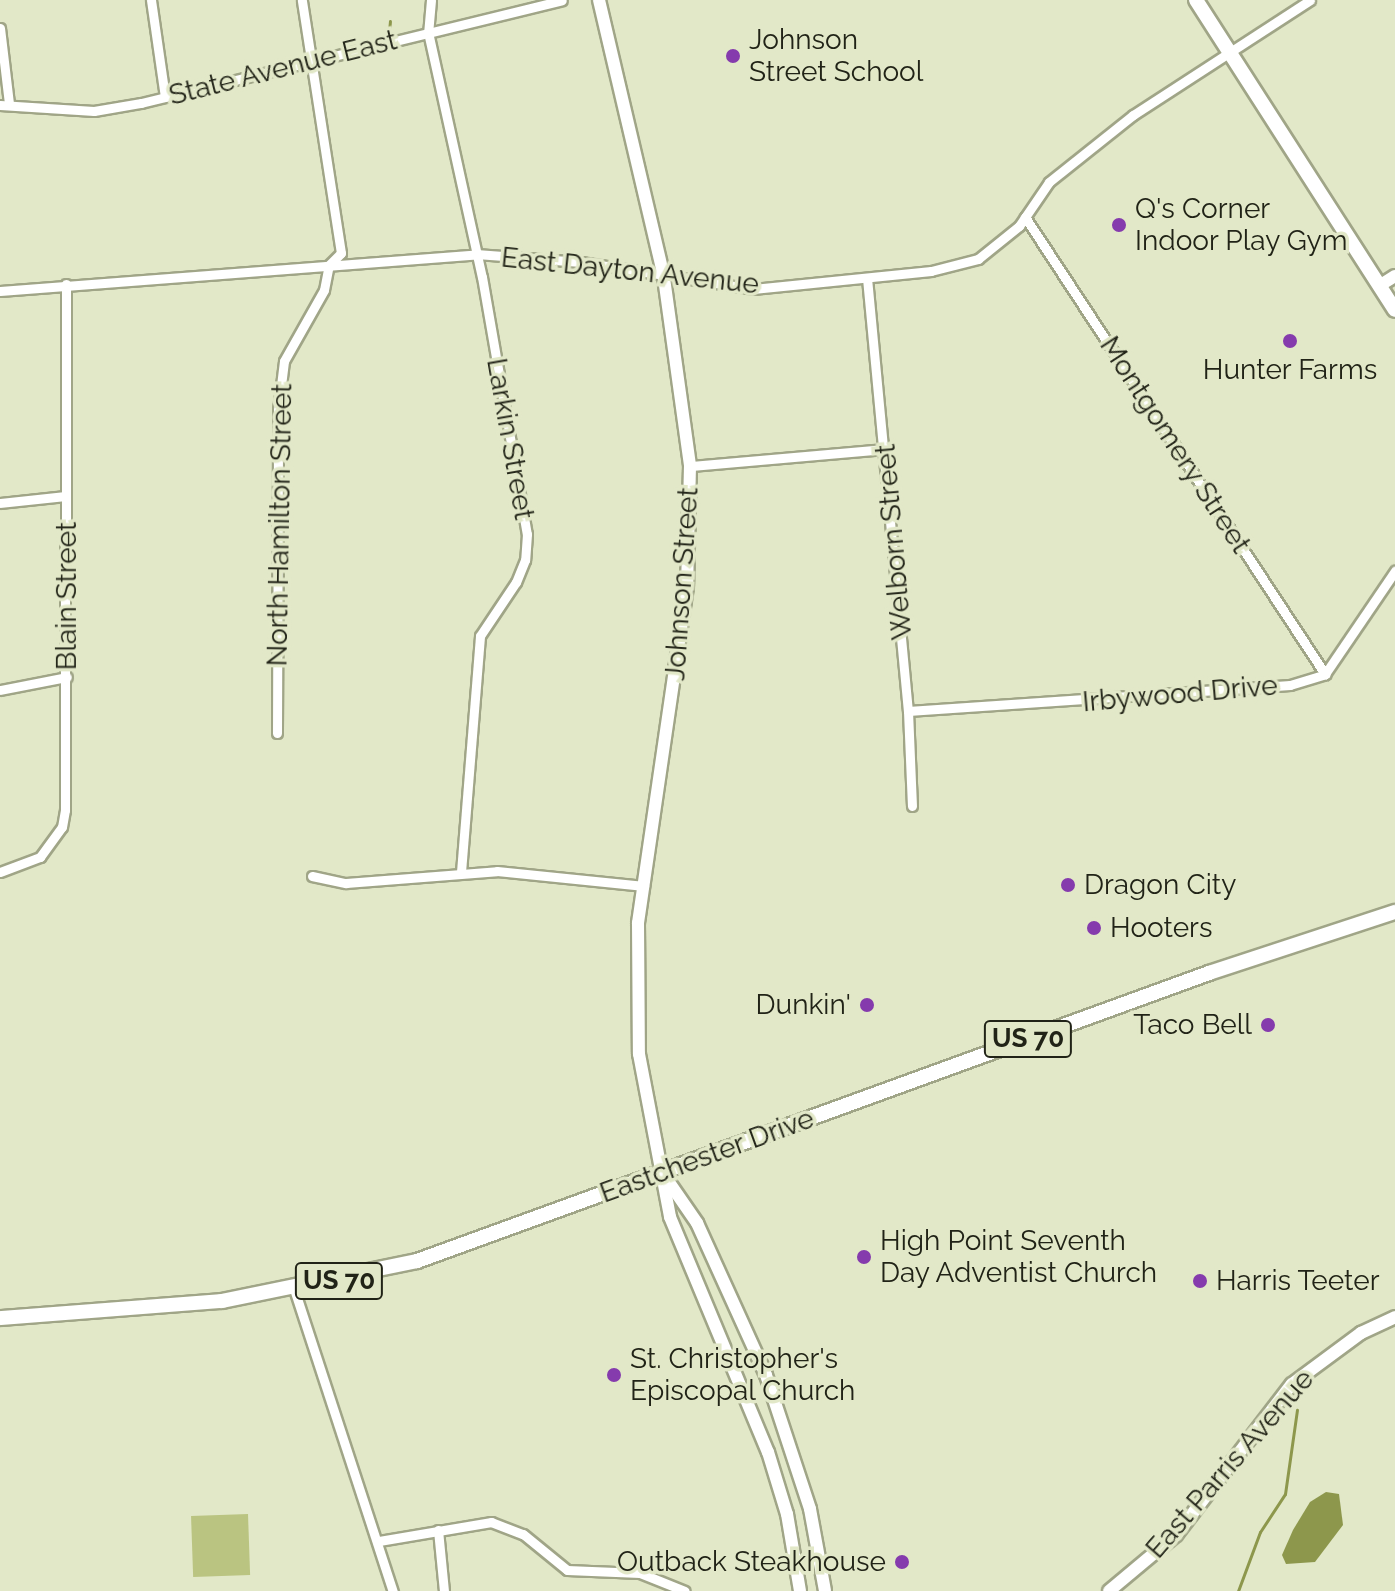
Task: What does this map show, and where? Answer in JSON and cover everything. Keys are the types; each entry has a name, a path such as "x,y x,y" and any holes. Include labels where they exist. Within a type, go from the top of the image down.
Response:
{"main road":[{"path":"1196,0 1395,310"},
{"name":"Eastchester Drive","path":"0,1318 222,1301 294,1289 417,1261 1209,973 1395,912"}],"street":[{"path":"151,0 165,97"},
{"name":"North Hamilton Street","path":"277,733 278,410 284,361 324,290 329,265 341,253 302,0"},
{"name":"Larkin Street","path":"431,0 428,32 476,254 527,534 521,571 480,636 461,871"},
{"name":"State Avenue East","path":"4,104 94,111 165,97 562,0"},
{"name":"Johnson Street","path":"599,0 664,278 690,466 687,587 644,886 637,1021 662,1172 677,1237 730,1352 768,1452 787,1514 800,1591"},
{"name":"East Dayton Avenue","path":"0,291 476,254 581,262 664,278 753,289 931,271 978,259 1025,217 1049,182 1228,49 1310,0"},
{"path":"0,28 4,104"},
{"name":"Montgomery Street","path":"1025,217 1325,674"},
{"path":"1379,286 1395,276"},
{"name":"Welborn Street","path":"867,278 886,449 908,711 912,806"},
{"name":"Blain Street","path":"0,872 40,857 62,827 67,677 66,284"},
{"path":"690,466 886,449"},
{"path":"0,503 66,496"},
{"path":"1325,674 1395,571"},
{"name":"Irbywood Drive","path":"908,711 1290,685 1325,674"},
{"path":"0,690 67,677"},
{"path":"312,876 346,883 461,871 535,873 644,886"},
{"name":"Johnson Street","path":"662,1172 697,1223 766,1375 810,1509 825,1591"},
{"path":"294,1289 393,1591"},
{"name":"East Parris Avenue","path":"1109,1591 1176,1535 1292,1384 1361,1333 1395,1317"},
{"path":"379,1541 479,1523 503,1525 567,1570 640,1573 685,1591"},
{"path":"438,1530 444,1591"}],"shaded area":[{"path":"1326,1492 1339,1494 1343,1525 1315,1562 1286,1564 1282,1555 1293,1530 1310,1502"},
{"path":"248,1514 250,1575 193,1577 191,1516"}],"waterway":[{"path":"389,32 390,21"},
{"path":"1238,1591 1260,1532 1285,1494 1297,1410"}],"place":[{"name":"Johnson Street School","path":"733,56"},
{"name":"Q's Corner Indoor Play Gym","path":"1119,225"},
{"name":"Hunter Farms","path":"1290,341"},
{"name":"Dragon City","path":"1068,885"},
{"name":"Hooters","path":"1094,928"},
{"name":"Dunkin'","path":"867,1005"},
{"name":"Taco Bell","path":"1268,1025"},
{"name":"High Point Seventh Day Adventist Church","path":"864,1257"},
{"name":"Harris Teeter","path":"1200,1281"},
{"name":"St. Christopher's Episcopal Church","path":"614,1375"},
{"name":"Outback Steakhouse","path":"902,1562"}]}
